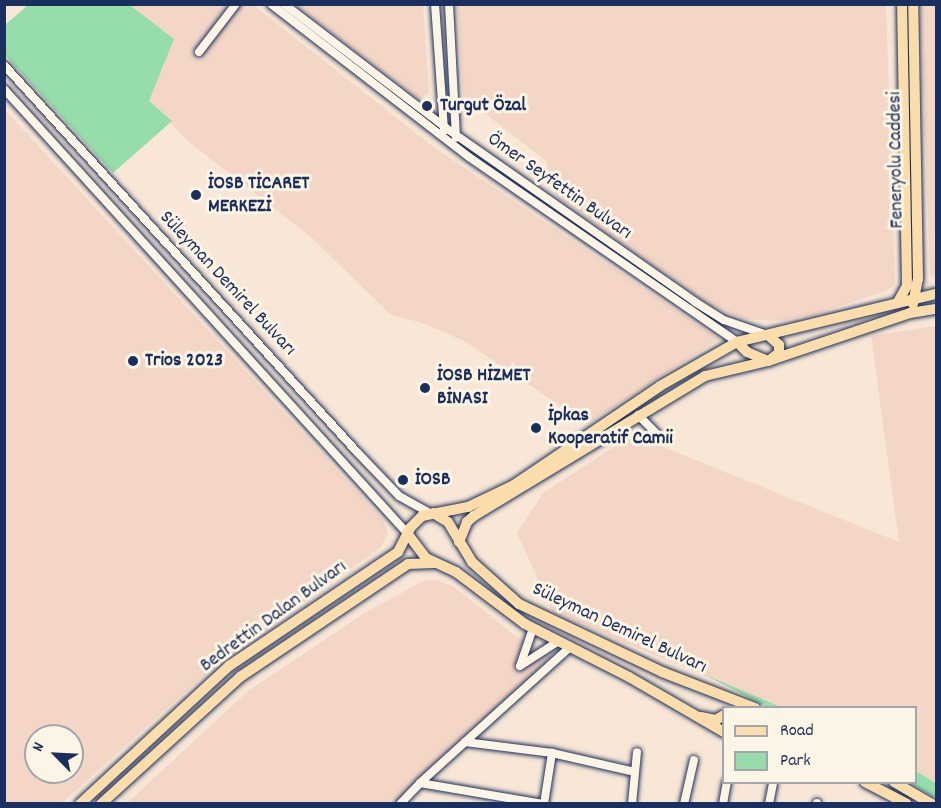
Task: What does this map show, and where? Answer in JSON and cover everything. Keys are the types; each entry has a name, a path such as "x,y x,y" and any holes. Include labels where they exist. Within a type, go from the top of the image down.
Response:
{"main road":[{"name":"Feneryolu Caddesi","path":"898,302 908,286 902,4"},
{"name":"Feneryolu Caddesi","path":"910,313 915,299 918,276 913,4"},
{"path":"918,276 936,293"},
{"path":"407,533 418,519 432,513 468,507 514,485 660,386 737,342 768,334 794,331 936,293"},
{"path":"459,542 464,528 474,516 541,479 638,414 705,376 768,361 910,313 936,309"},
{"path":"794,331 790,343 806,348"},
{"path":"768,334 774,338 779,353 768,361"},
{"path":"737,342 768,361"},
{"name":"Süleyman Demirel Bulvarı","path":"432,513 448,522 472,562 519,604 552,623 750,706"},
{"name":"Süleyman Demirel Bulvarı","path":"407,533 433,563 456,572 533,629 570,647 722,731"},
{"name":"Bedrettin Dalan Bulvarı","path":"80,804 229,666 398,552 407,533"},
{"name":"Bedrettin Dalan Bulvarı","path":"101,804 240,677 408,564 433,563"},
{"path":"703,688 724,699 726,706"},
{"path":"690,714 710,720 722,715"},
{"path":"867,784 908,804"},
{"path":"896,784 932,804"}],"street":[{"path":"200,52 236,4"},
{"name":"Ömer Seyfettin Bulvarı","path":"271,4 443,132 457,136 705,309 739,327 768,334"},
{"name":"Ömer Seyfettin Bulvarı","path":"284,4 443,132 452,144 737,342"},
{"path":"435,4 443,132"},
{"path":"449,4 457,136 452,144"},
{"name":"Süleyman Demirel Bulvarı","path":"4,66 392,489 421,512 432,513"},
{"name":"Süleyman Demirel Bulvarı","path":"4,89 407,533"},
{"path":"638,414 658,435"},
{"path":"533,629 520,666 557,642"},
{"path":"400,804 420,783 570,647"},
{"path":"465,742 552,753 635,772"},
{"path":"632,804 637,752"},
{"path":"420,783 543,804 552,753"},
{"path":"684,804 694,760"},
{"path":"723,804 727,784"},
{"path":"769,804 773,784"}],"shaded area":[{"path":"130,5 253,5 435,148 719,339 587,424 466,342 423,323 391,315 311,237 189,142 149,101 174,39"},
{"path":"296,5 423,5 429,93 419,99"},
{"path":"457,5 886,5 895,284 886,291 816,314 781,321 742,319 711,306 559,199 547,184 547,162 463,96"},
{"path":"920,5 936,5 936,282 930,274"},
{"path":"5,110 384,521 388,534 381,547 215,665 84,783 84,724 24,724 24,784 83,784 62,803 5,803"},
{"path":"936,326 936,783 917,772 917,706 779,706 553,613 517,533 544,492 633,435 899,542 871,336"},
{"path":"436,580 453,586 513,634 555,659 396,803 126,804 248,691 363,614 423,581"}],"green space":[{"path":"28,5 130,5 174,39 149,101 172,121 113,173 5,55 5,25"},
{"path":"703,674 779,706 765,706"},
{"path":"917,772 936,783 936,798 912,784 917,784"}],"place":[{"name":"Turgut Özal","path":"427,106"},
{"name":"İOSB TİCARET MERKEZİ","path":"196,195"},
{"name":"Trios 2023","path":"133,361"},
{"name":"İOSB HİZMET BİNASI","path":"425,388"},
{"name":"İpkas Kooperatif Camii","path":"536,428"},
{"name":"İOSB","path":"403,480"}]}
